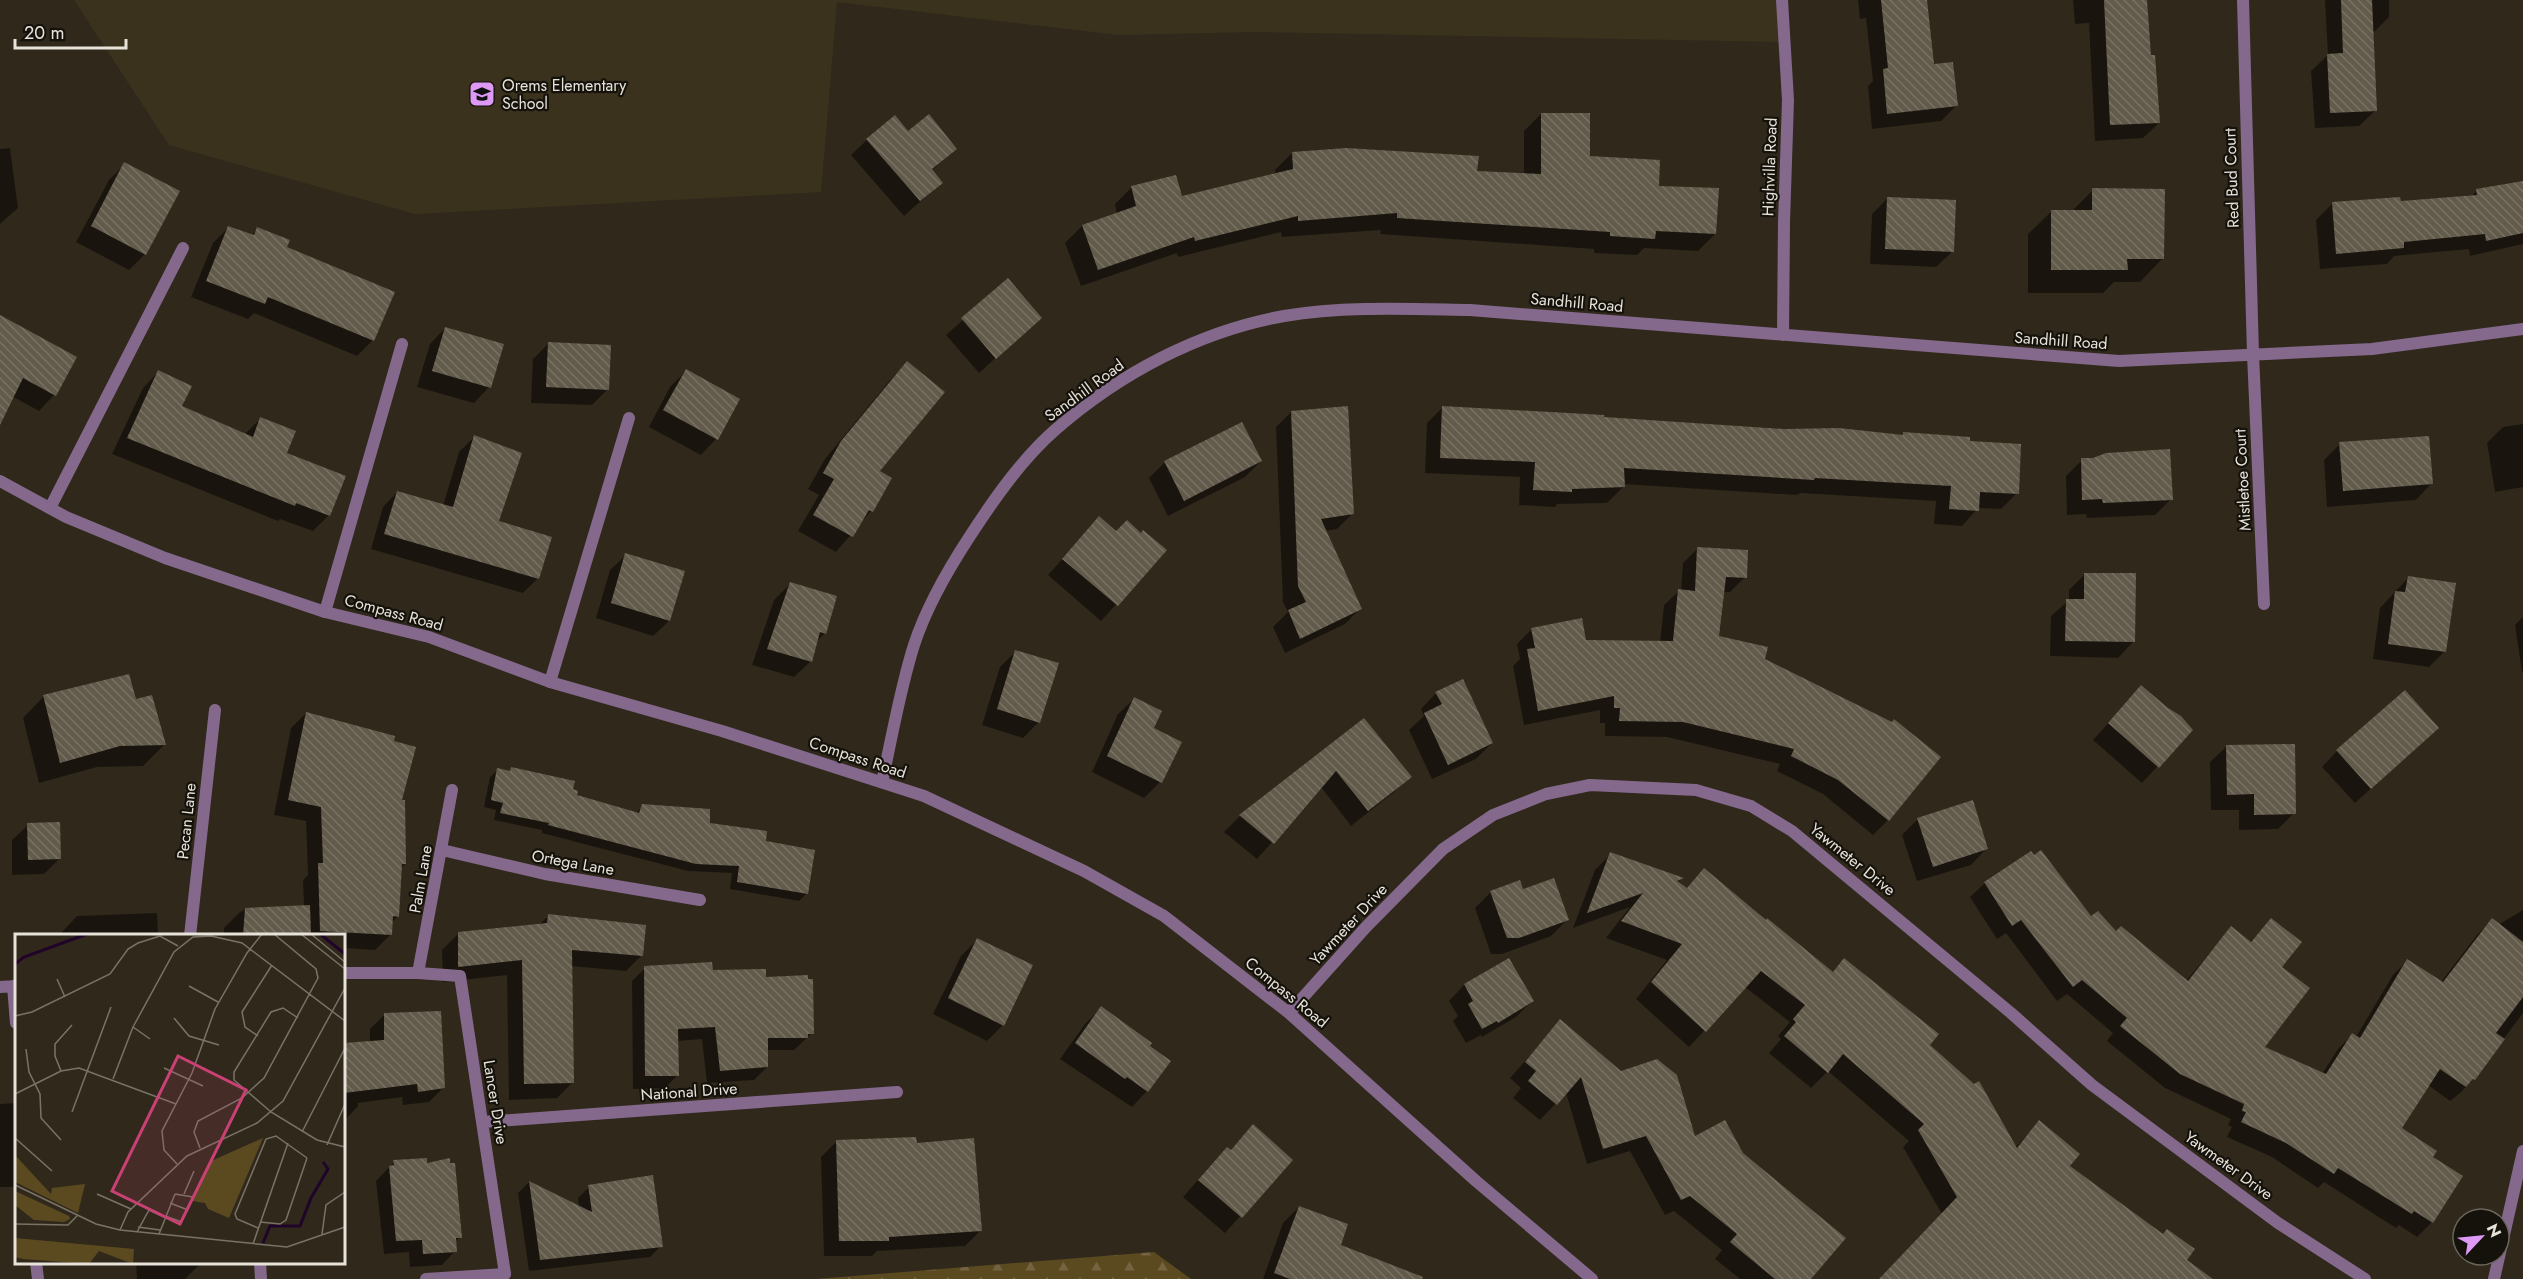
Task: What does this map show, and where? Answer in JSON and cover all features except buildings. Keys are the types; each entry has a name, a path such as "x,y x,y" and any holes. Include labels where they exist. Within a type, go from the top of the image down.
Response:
{"street":[{"name":"Highvilla Road","path":"1782,0 1788,100 1784,222 1784,335"},
{"name":"Red Bud Court","path":"2243,0 2253,354"},
{"path":"50,508 183,248"},
{"name":"Sandhill Road","path":"882,782 915,644 950,567 999,492 1054,431 1102,393 1127,376 1199,339 1284,316 1371,308 1470,310 2119,361 2372,349 2523,329"},
{"path":"325,612 402,344"},
{"name":"Mistletoe Court","path":"2253,354 2264,604"},
{"path":"550,681 629,418"},
{"name":"Compass Road","path":"0,481 50,508 165,558 325,612 429,637 550,681 722,731 924,796 1084,871 1154,910 1289,1013 1476,1181 1592,1279"},
{"name":"Pecan Lane","path":"190,934 214,710"},
{"name":"Yawmeter Drive","path":"1289,1013 1366,927 1443,849 1493,815 1546,794 1590,785 1696,790 1751,806 1792,831 1966,975 2092,1085 2278,1223 2365,1279"},
{"name":"Palm Lane","path":"418,973 452,790"},
{"name":"Ortega Lane","path":"442,850 545,874 700,900"},
{"path":"345,973 418,973"},
{"name":"Lancer Drive","path":"418,973 460,976 505,1274 426,1279"},
{"path":"0,987 15,986"},
{"name":"National Drive","path":"483,1122 897,1092"},
{"path":"2494,1279 2523,1151"},
{"path":"36,1264 38,1279"},
{"path":"260,1264 261,1279"}],"shaded area":[{"name":"Orems Elementary School","path":"74,0 1781,0 1785,42 1254,32 1119,35 837,2 821,192 415,214 169,145"}],"green space":[{"path":"1154,1252 1191,1279 816,1279"}],"place":[{"name":"Orems Elementary School","path":"482,94"}]}
